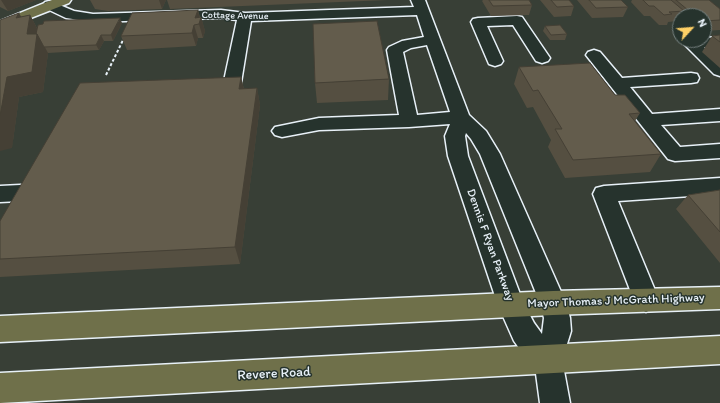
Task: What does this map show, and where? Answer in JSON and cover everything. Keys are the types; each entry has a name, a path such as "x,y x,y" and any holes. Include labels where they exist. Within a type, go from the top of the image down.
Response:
{"main road":[{"path":"0,26 64,0"},
{"name":"Mayor Thomas J McGrath Highway","path":"511,305 720,298"},
{"path":"0,329 511,305"},
{"path":"548,360 720,350"},
{"name":"Revere Road","path":"0,388 548,360"}],"street":[{"name":"Cottage Avenue","path":"50,6 71,15 85,18 221,14 245,17 420,6"},
{"path":"420,6 461,117 479,135 490,154 553,303 557,318 557,331 554,345 548,360 555,403"},
{"path":"230,95 245,17"},
{"path":"495,60 478,22 517,20 542,58"},
{"path":"409,121 395,50 407,44 432,40"},
{"path":"720,42 691,43 720,70"},
{"path":"594,55 675,154 720,151"},
{"path":"617,83 691,78"},
{"path":"648,120 720,115"},
{"path":"282,131 319,124 409,121 461,117"},
{"name":"Dennis F Ryan Parkway","path":"461,117 455,136 458,156 511,305 524,332 534,346 548,360"},
{"path":"646,300 604,194 720,186"},
{"path":"2,197 40,192"}],"path":[{"path":"106,75 134,17"}],"building":[{"path":"489,0 529,0 532,5 493,6"},
{"path":"551,0 569,0 574,6 557,7"},
{"path":"589,0 621,0 628,7 596,8"},
{"path":"643,0 671,0 680,8 672,8 672,12 669,12 672,14 664,15 654,6 649,6"},
{"path":"676,0 709,0 720,9 720,20 712,20 712,8 686,8"},
{"path":"198,10 195,18 201,17 199,24 194,25 192,33 121,36 132,13"},
{"path":"19,13 16,18 30,15 27,34 37,34 32,72 7,77 0,116 0,20"},
{"path":"120,18 111,35 101,35 96,45 44,47 36,34 38,25 43,24 44,21"},
{"path":"377,21 389,79 315,83 313,24"},
{"path":"560,25 567,34 551,35 545,26"},
{"path":"720,35 720,42 712,36"},
{"path":"590,63 615,95 625,95 640,113 629,114 661,154 573,160 555,129 562,129 538,90 533,91 519,67"},
{"path":"241,77 239,89 257,88 235,247 0,259 0,221 80,83"},
{"path":"720,190 720,232 688,195"}]}
